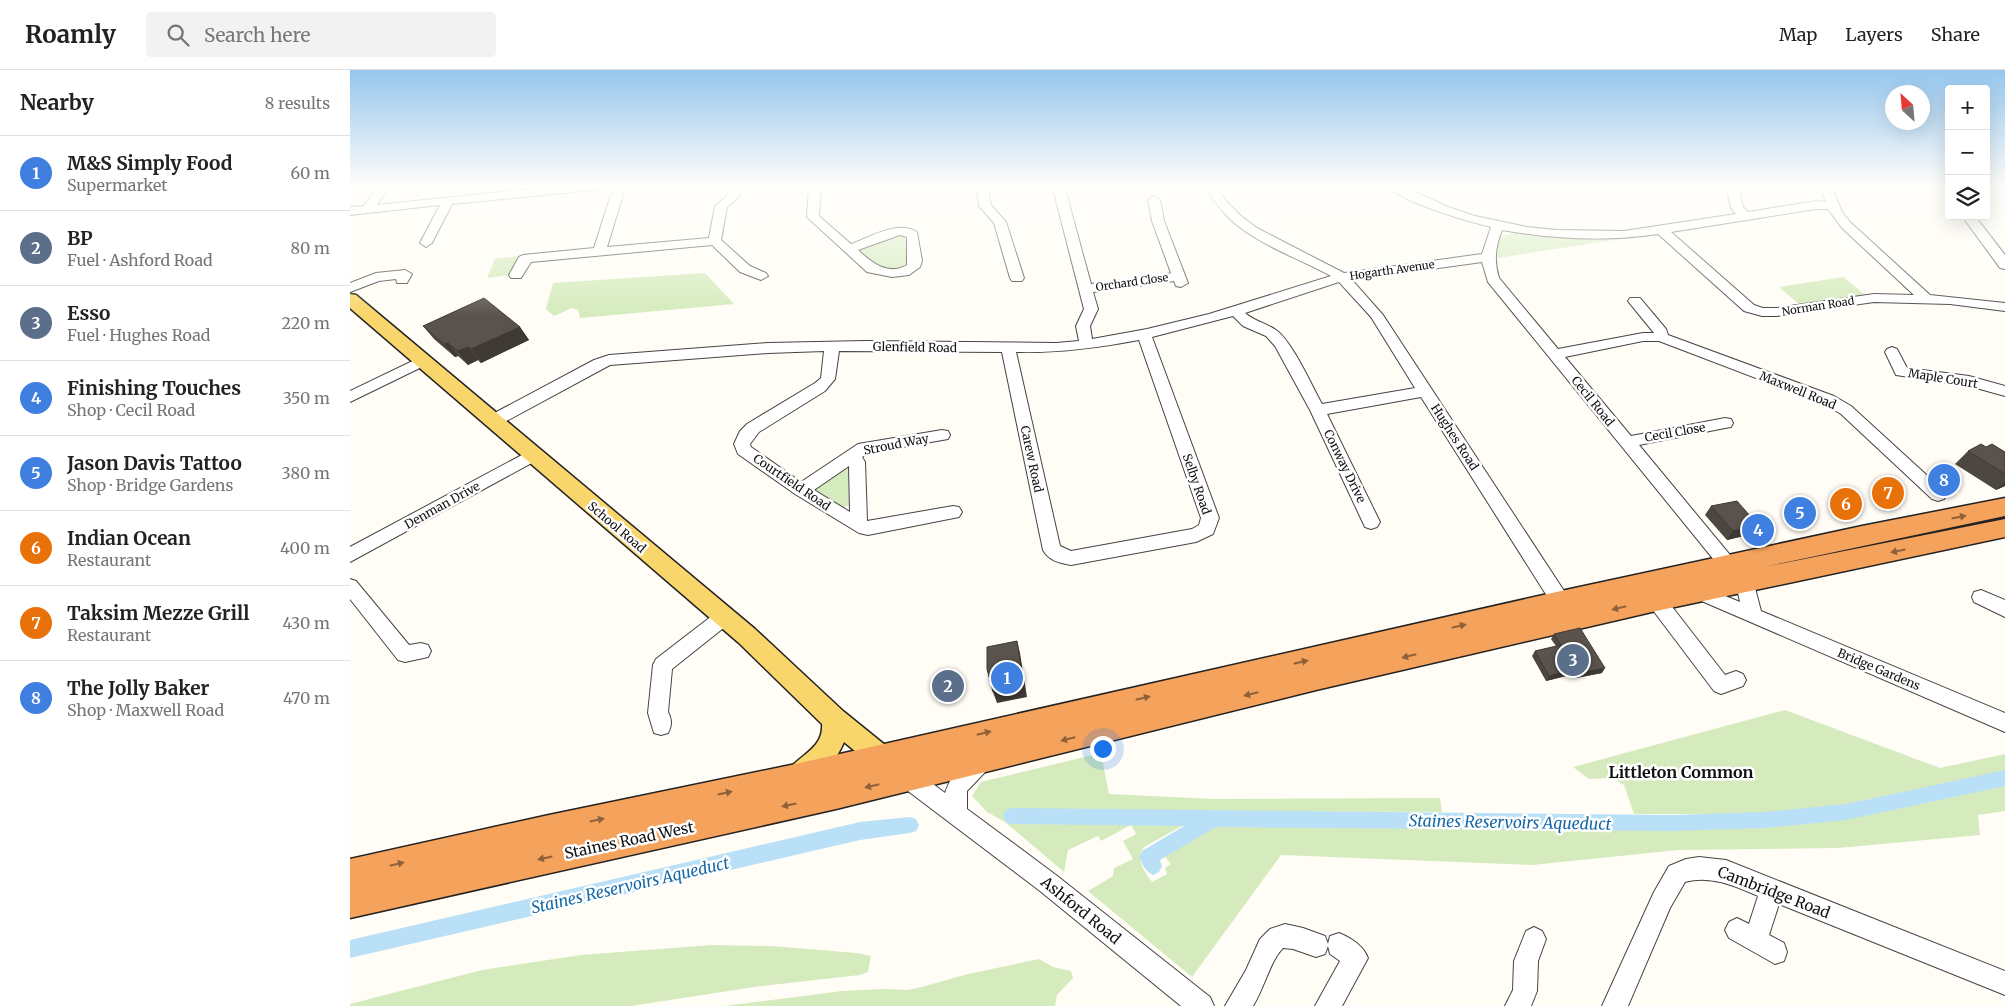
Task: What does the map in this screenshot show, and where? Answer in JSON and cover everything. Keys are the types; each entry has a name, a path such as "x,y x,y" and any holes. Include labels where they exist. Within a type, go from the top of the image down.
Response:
{"highway":[{"path":"1739,573 1862,536 2002,520"},
{"name":"Staines Road West","path":"350,875 549,830 792,780 1561,602 1739,573"},
{"name":"Staines Road West","path":"350,901 908,778 1309,679 1696,591 1739,573"}],"main road":[{"name":"School Road","path":"350,299 748,636 834,719 908,778"},
{"path":"792,780 806,771 820,758 835,731 834,719"}],"street":[{"path":"426,244 434,229"},
{"path":"600,250 607,229"},
{"path":"715,241 717,229"},
{"path":"826,229 849,249 872,269 904,272 913,267 915,261 913,235 908,232 900,231 849,249"},
{"path":"1004,229 1017,278"},
{"path":"1070,229 1091,309 1083,322 1082,332 1087,345"},
{"name":"Orchard Close","path":"1086,289 1179,278 1161,229"},
{"name":"Hogarth Avenue","path":"1249,229 1276,245 1323,265 1342,277 1487,257"},
{"path":"1487,257 1497,229"},
{"path":"1518,229 1564,235 1616,235 1669,229"},
{"path":"1850,229 1925,298"},
{"path":"1980,229 2001,252 2005,265"},
{"name":"Norman Road","path":"1661,230 1749,308 1762,312 1777,312 1874,298 1925,298 2005,307"},
{"path":"516,275 524,260 544,256 715,241 745,269 761,276"},
{"name":"Cecil Road","path":"1487,257 1493,279 1626,442 1739,573"},
{"path":"350,288 376,277 405,274 402,280"},
{"name":"Glenfield Road","path":"493,421 599,363 610,360 768,348 1056,348 1087,345 1144,335 1235,311 1342,277"},
{"name":"Hughes Road","path":"1342,277 1376,314 1561,602"},
{"path":"1635,301 1661,332 1661,336"},
{"name":"Conway Drive","path":"1235,311 1248,323 1271,333 1278,340 1318,410 1372,522"},
{"name":"Selby Road","path":"1071,558 1196,535 1206,528 1210,518 1144,335"},
{"name":"Maxwell Road","path":"1554,354 1643,337 1661,336 1828,400 1846,410 1938,495"},
{"name":"Courtfield Road","path":"832,347 828,379 820,387 753,428 746,435 742,444 744,450 801,490 859,526"},
{"name":"Carew Road","path":"1008,348 1052,550 1060,556 1071,558"},
{"name":"Maple Court","path":"1892,352 1901,372 1969,381 2005,391"},
{"path":"350,396 424,361"},
{"path":"1318,410 1425,391"},
{"name":"Cecil Close","path":"1626,442 1725,423"},
{"name":"Stroud Way","path":"801,490 864,448 942,435"},
{"name":"Denman Drive","path":"350,544 510,456 528,450"},
{"name":"Denman Drive","path":"350,555 528,450"},
{"path":"851,456 857,462 859,526 868,528 953,512"},
{"path":"1739,573 1746,588 1753,614"},
{"path":"350,586 405,654 421,652"},
{"name":"Bridge Gardens","path":"1696,591 2005,723"},
{"path":"1981,596 2005,609"},
{"path":"1656,600 1722,685 1736,680"},
{"path":"661,726 661,718 658,713 663,665 724,617"},
{"path":"959,816 955,807 956,790 961,780 985,759"},
{"name":"Ashford Road","path":"908,778 1048,883 1201,1006"},
{"name":"Cambridge Road","path":"1615,1006 1662,900 1677,874 1693,869 1712,868 1726,871 2005,983"},
{"path":"1756,941 1772,890"},
{"path":"1238,1006 1252,984 1268,944 1276,938 1286,936 1328,945 1356,958 1328,1006"},
{"path":"1518,1006 1525,991 1526,961 1534,939"}],"green space":[{"path":"1516,233 1575,239 1634,237 1497,258 1498,240 1502,236"},
{"path":"895,235 905,236 909,239 910,263 903,267 896,269 883,268 857,252 858,248"},
{"path":"518,256 510,275 487,278 495,259"},
{"path":"705,273 734,304 580,318 578,310 572,308 554,316 546,309 553,283"},
{"path":"1843,277 1864,294 1799,304 1779,287"},
{"path":"843,467 848,467 849,505 841,509 816,493 814,485"},
{"path":"1785,710 1940,768 2005,754 2005,771 1836,806 1766,814 1634,814 1624,785 1611,778 1589,779 1573,767"},
{"path":"1101,753 1109,794 1213,799 1440,798 1442,812 1014,811 1010,822 1191,821 1144,847 1141,852 1140,861 1152,882 1167,874 1165,868 1171,864 1165,857 1220,822 1677,830 1848,817 2005,784 2005,811 1978,815 1980,835 1838,848 1678,850 1532,865 1281,855 1192,977 1088,891 1113,876 1114,868 1133,859 1123,841 1136,834 1131,825 1101,841 1098,836 1068,850 1064,872 1005,822 987,812 972,796 981,782"},
{"path":"712,945 771,946 857,953 871,956 868,972 860,975 754,987 631,1006 350,1006 350,1004 482,970 581,955"},
{"path":"1039,959 1053,967 1071,971 1073,978 1057,995 1055,1006 724,1006 842,991 908,990 968,974"}],"building":[{"path":"484,298 520,327 471,349 468,347 458,351 448,343 444,344 423,326"},
{"path":"1981,444 1986,447 1992,444 2005,452 2005,474 1968,451"},
{"path":"1737,501 1758,525 1733,531 1711,506"},
{"path":"1580,628 1605,668 1580,673 1577,669 1549,676 1535,651 1561,645 1554,634"},
{"path":"1017,641 1024,685 993,692 987,669 987,647"}],"waterway":[{"name":"Staines Reservoirs Aqueduct","path":"1214,818 1672,823 1764,820 1846,812 2005,778"},
{"name":"Staines Reservoirs Aqueduct","path":"1012,816 1214,818"},
{"path":"1153,866 1148,857 1214,818"},
{"name":"Staines Reservoirs Aqueduct","path":"350,949 860,831 910,825"}],"place":[{"name":"The Jolly Baker","path":"1944,480"},
{"name":"Taksim Mezze Grill","path":"1888,493"},
{"name":"Indian Ocean","path":"1846,504"},
{"name":"Jason Davis Tattoo","path":"1800,513"},
{"name":"Finishing Touches","path":"1758,530"},
{"name":"Esso","path":"1573,660"},
{"name":"M&S Simply Food","path":"1007,678"},
{"name":"BP","path":"948,686"}],"district":[{"name":"Littleton Common","path":"1681,772"}]}
